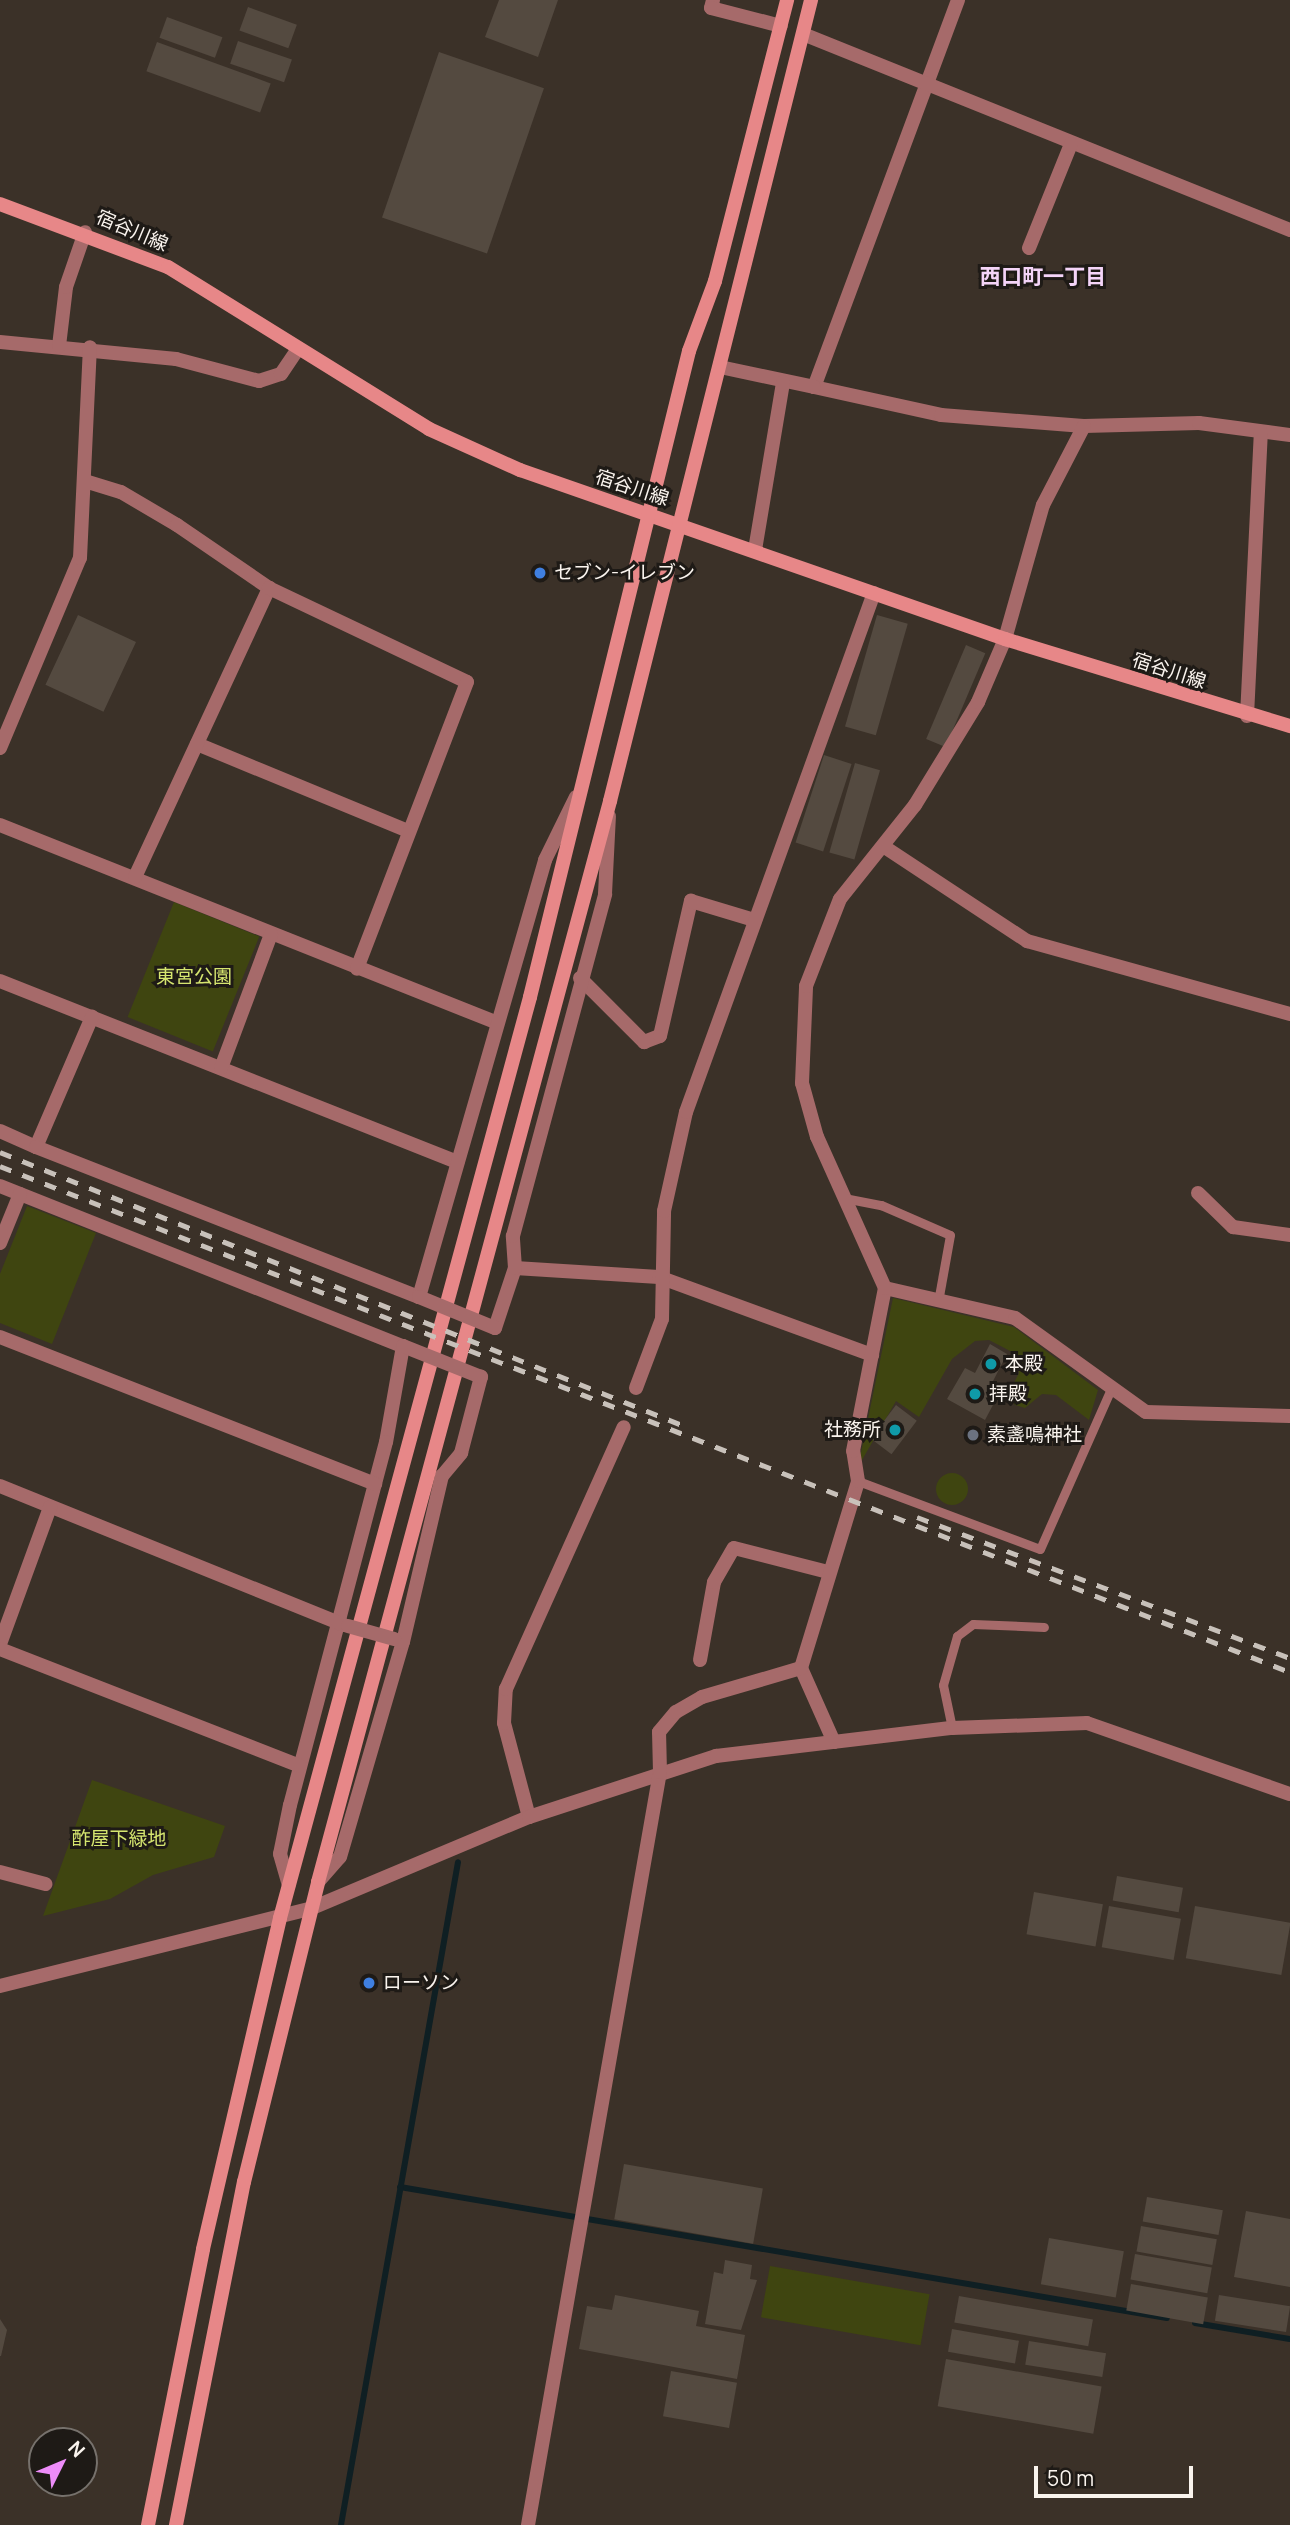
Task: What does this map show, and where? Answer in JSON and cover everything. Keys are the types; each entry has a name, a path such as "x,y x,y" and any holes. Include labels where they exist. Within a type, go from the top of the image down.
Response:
{"street":[{"path":"713,0 711,8 781,26"},
{"path":"148,2525 203,2249 280,1918 581,788 649,513 787,0"},
{"path":"176,2525 244,2182 318,1882 610,801 811,0"},
{"path":"814,387 958,0"},
{"path":"803,34 926,87 1290,230"},
{"path":"1028,248 1071,144"},
{"name":"宿谷川線","path":"0,204 85,232 178,273 446,438 1005,639 1247,716 1290,726"},
{"path":"59,346 65,287 85,232"},
{"path":"0,342 90,347 186,361 259,381 281,373 298,349"},
{"path":"0,748 76,571 88,482 90,347"},
{"path":"720,367 941,415 1084,426 1199,424 1290,435"},
{"path":"755,550 783,382"},
{"path":"834,1742 801,1668 828,1572 858,1481 853,1451 885,1287 842,1198 802,1083 806,986 840,899 883,846 955,744 1005,639 1043,505 1084,426"},
{"path":"1247,716 1261,432"},
{"path":"88,482 132,499 269,588 467,682 356,969"},
{"path":"135,877 269,588"},
{"path":"636,1388 662,1319 659,1277 664,1211 686,1112 874,593"},
{"path":"197,744 408,831"},
{"path":"419,1297 495,1022 544,860 581,788"},
{"path":"0,1131 495,1328 515,1268 513,1236 580,978 605,894 610,801"},
{"path":"0,825 135,877 356,969 495,1022"},
{"path":"883,846 1027,941 1290,1014"},
{"path":"580,978 645,1042 660,1036 691,901 754,920"},
{"path":"221,1068 271,934"},
{"path":"0,981 458,1162"},
{"path":"36,1147 92,1017"},
{"path":"0,1186 481,1377 461,1453 442,1476 340,1857 318,1882"},
{"path":"1198,1193 1233,1227 1290,1235"},
{"path":"0,1243 20,1194"},
{"path":"515,1268 659,1277 872,1355"},
{"path":"885,1287 938,1302 1014,1318 1110,1391 1164,1415 1290,1416"},
{"path":"0,1337 375,1484"},
{"path":"289,1885 280,1854 300,1766 343,1624 403,1346"},
{"path":"529,1816 504,1723 506,1689 624,1427"},
{"path":"0,1486 343,1624 398,1641"},
{"path":"50,1507 0,1647 300,1766"},
{"path":"700,1660 714,1583 734,1548 828,1572"},
{"path":"528,2525 660,1772 660,1732 676,1712 702,1697 801,1668"},
{"path":"0,1986 42,1971 280,1918 312,1908 529,1816 716,1756 952,1728 1087,1723 1290,1794"},
{"path":"0,1872 45,1884"}],"lane":[{"path":"842,1198 881,1205 950,1235 938,1302"},
{"path":"858,1481 1040,1549 1110,1391"},
{"path":"952,1728 943,1685 957,1636 974,1624 1044,1627"}],"green space":[{"name":"東宮公園","path":"174,902 259,936 213,1051 128,1017"},
{"path":"27,1206 96,1233 52,1344 0,1323 0,1274"},
{"path":"893,1298 1014,1327 1098,1390 1089,1420 1056,1395 1042,1394 1025,1408 1015,1405 1007,1396 1019,1373 1014,1353 989,1340 975,1341 952,1359 919,1417 896,1401 858,1467"},
{"path":"952,1473 963,1478 968,1489 963,1500 952,1505 941,1500 936,1489 941,1478"},
{"name":"酢屋下緑地","path":"92,1780 225,1826 214,1857 153,1875 110,1899 43,1916"},
{"path":"770,2266 930,2294 921,2345 761,2317"}],"building":[{"path":"499,0 558,0 538,57 485,37"},
{"path":"248,7 297,25 288,48 239,30"},
{"path":"167,17 222,37 215,58 159,38"},
{"path":"238,41 292,60 284,82 230,64"},
{"path":"157,42 271,83 260,113 146,71"},
{"path":"439,52 544,88 487,254 382,217"},
{"path":"78,615 136,642 103,712 45,685"},
{"path":"877,615 908,624 876,735 845,727"},
{"path":"966,645 985,653 945,747 926,739"},
{"path":"824,755 852,764 823,851 796,842"},
{"path":"855,763 880,770 854,860 829,852"},
{"name":"拝殿","path":"990,1344 1007,1354 992,1383 1002,1388 985,1420 947,1399 965,1368 975,1373"},
{"name":"社務所","path":"896,1405 917,1421 891,1454 871,1439"},
{"path":"1117,1876 1183,1888 1179,1912 1113,1901"},
{"path":"1034,1892 1103,1904 1095,1947 1027,1934"},
{"path":"1109,1906 1181,1919 1174,1960 1102,1947"},
{"path":"1195,1906 1290,1923 1281,1975 1186,1958"},
{"path":"624,2164 763,2188 753,2244 614,2219"},
{"path":"1147,2197 1223,2210 1218,2235 1143,2222"},
{"path":"1246,2211 1290,2219 1290,2287 1234,2277"},
{"path":"1141,2226 1217,2239 1212,2265 1136,2252"},
{"path":"1049,2238 1124,2251 1116,2297 1041,2284"},
{"path":"1135,2254 1212,2268 1207,2293 1130,2280"},
{"path":"725,2260 752,2265 750,2279 757,2280 741,2330 705,2324 714,2272 723,2274"},
{"path":"1131,2284 1208,2298 1203,2324 1126,2311"},
{"path":"615,2295 699,2311 696,2326 745,2335 737,2379 579,2349 587,2306 612,2310"},
{"path":"1219,2295 1290,2306 1286,2332 1215,2321"},
{"path":"959,2296 1093,2320 1088,2346 954,2323"},
{"path":"0,2319 7,2330 1,2356 0,2356"},
{"path":"952,2329 1019,2341 1015,2363 948,2352"},
{"path":"1029,2341 1106,2353 1102,2377 1025,2365"},
{"path":"946,2359 1102,2386 1093,2434 938,2406"},
{"path":"671,2371 737,2383 729,2428 663,2416"}],"waterway":[{"path":"341,2525 458,1862"},
{"path":"400,2187 1167,2318"},
{"path":"1195,2323 1290,2339"}],"railway":[{"path":"0,1152 682,1425"},
{"path":"0,1166 1290,1672"},
{"path":"917,1517 1290,1658"}],"place":[{"name":"セブン-イレブン","path":"540,573"},
{"name":"本殿","path":"991,1364"},
{"name":"拝殿","path":"975,1394"},
{"name":"社務所","path":"895,1430"},
{"name":"素盞鳴神社","path":"973,1435"},
{"name":"ローソン","path":"369,1983"}],"district":[{"name":"西口町一丁目","path":"1043,276"}]}
